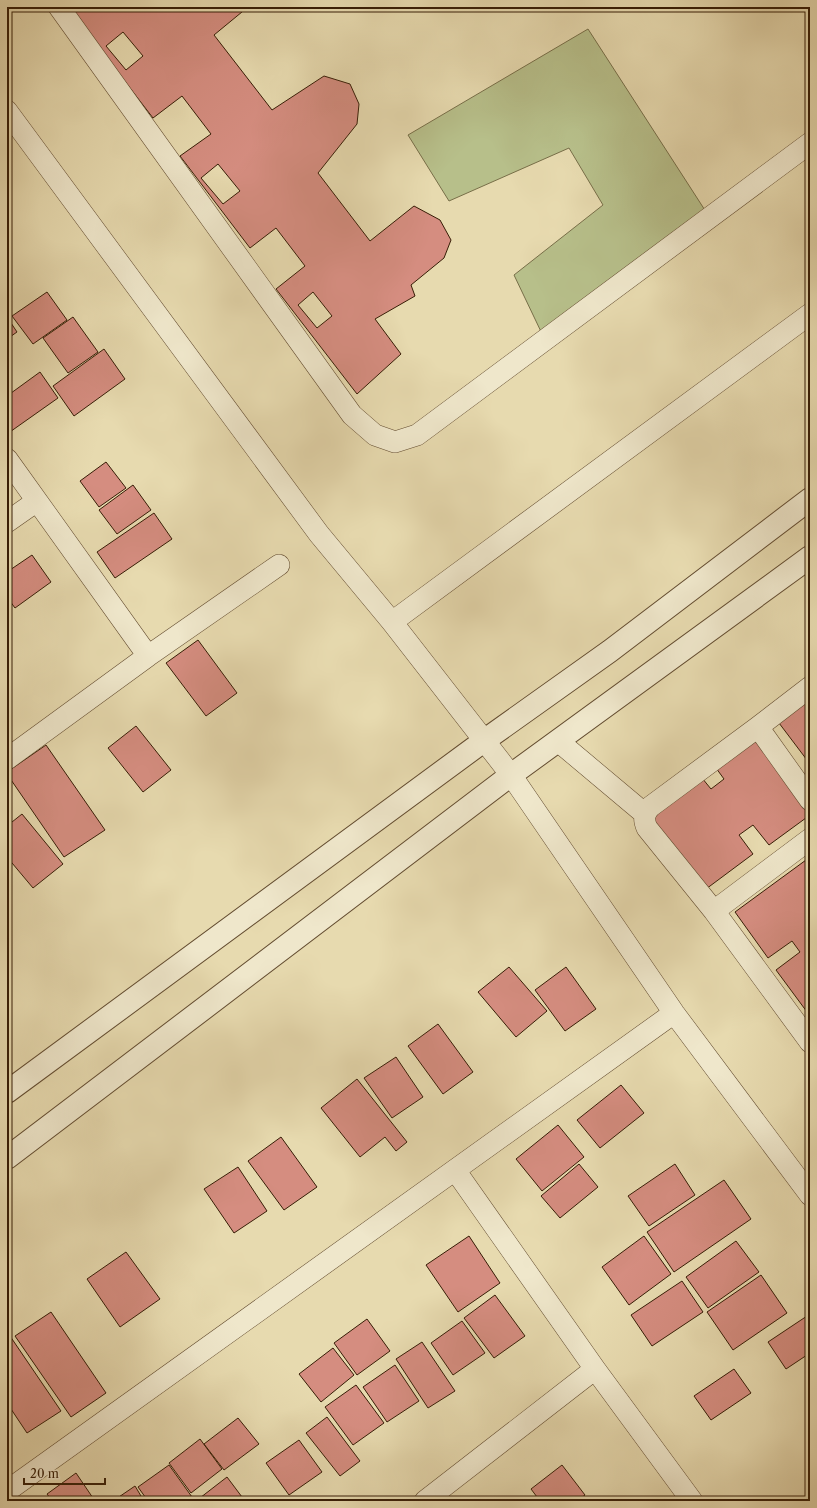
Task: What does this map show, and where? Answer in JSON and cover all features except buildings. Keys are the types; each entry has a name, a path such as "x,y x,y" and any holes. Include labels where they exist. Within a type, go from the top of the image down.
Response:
{"street":[{"path":"59,7 352,415 375,435 395,442 417,435 810,143"},
{"path":"7,111 319,534 392,622 511,774 674,1013 810,1195"},
{"path":"392,622 810,314"},
{"path":"7,460 148,656"},
{"path":"7,522 36,500"},
{"path":"7,1092 485,740 610,652 810,500"},
{"path":"7,1158 511,774 810,557"},
{"path":"7,759 148,656 279,565"},
{"path":"810,687 650,807 645,814 644,821 647,828 714,911 810,1042"},
{"path":"758,727 810,800"},
{"path":"558,741 645,814"},
{"path":"714,911 810,839"},
{"path":"7,1491 674,1013"},
{"path":"455,1170 595,1370 692,1501"},
{"path":"425,1501 595,1370"}],"green space":[{"path":"588,29 710,218 545,340 514,275 603,205 569,148 449,201 408,135"}]}
